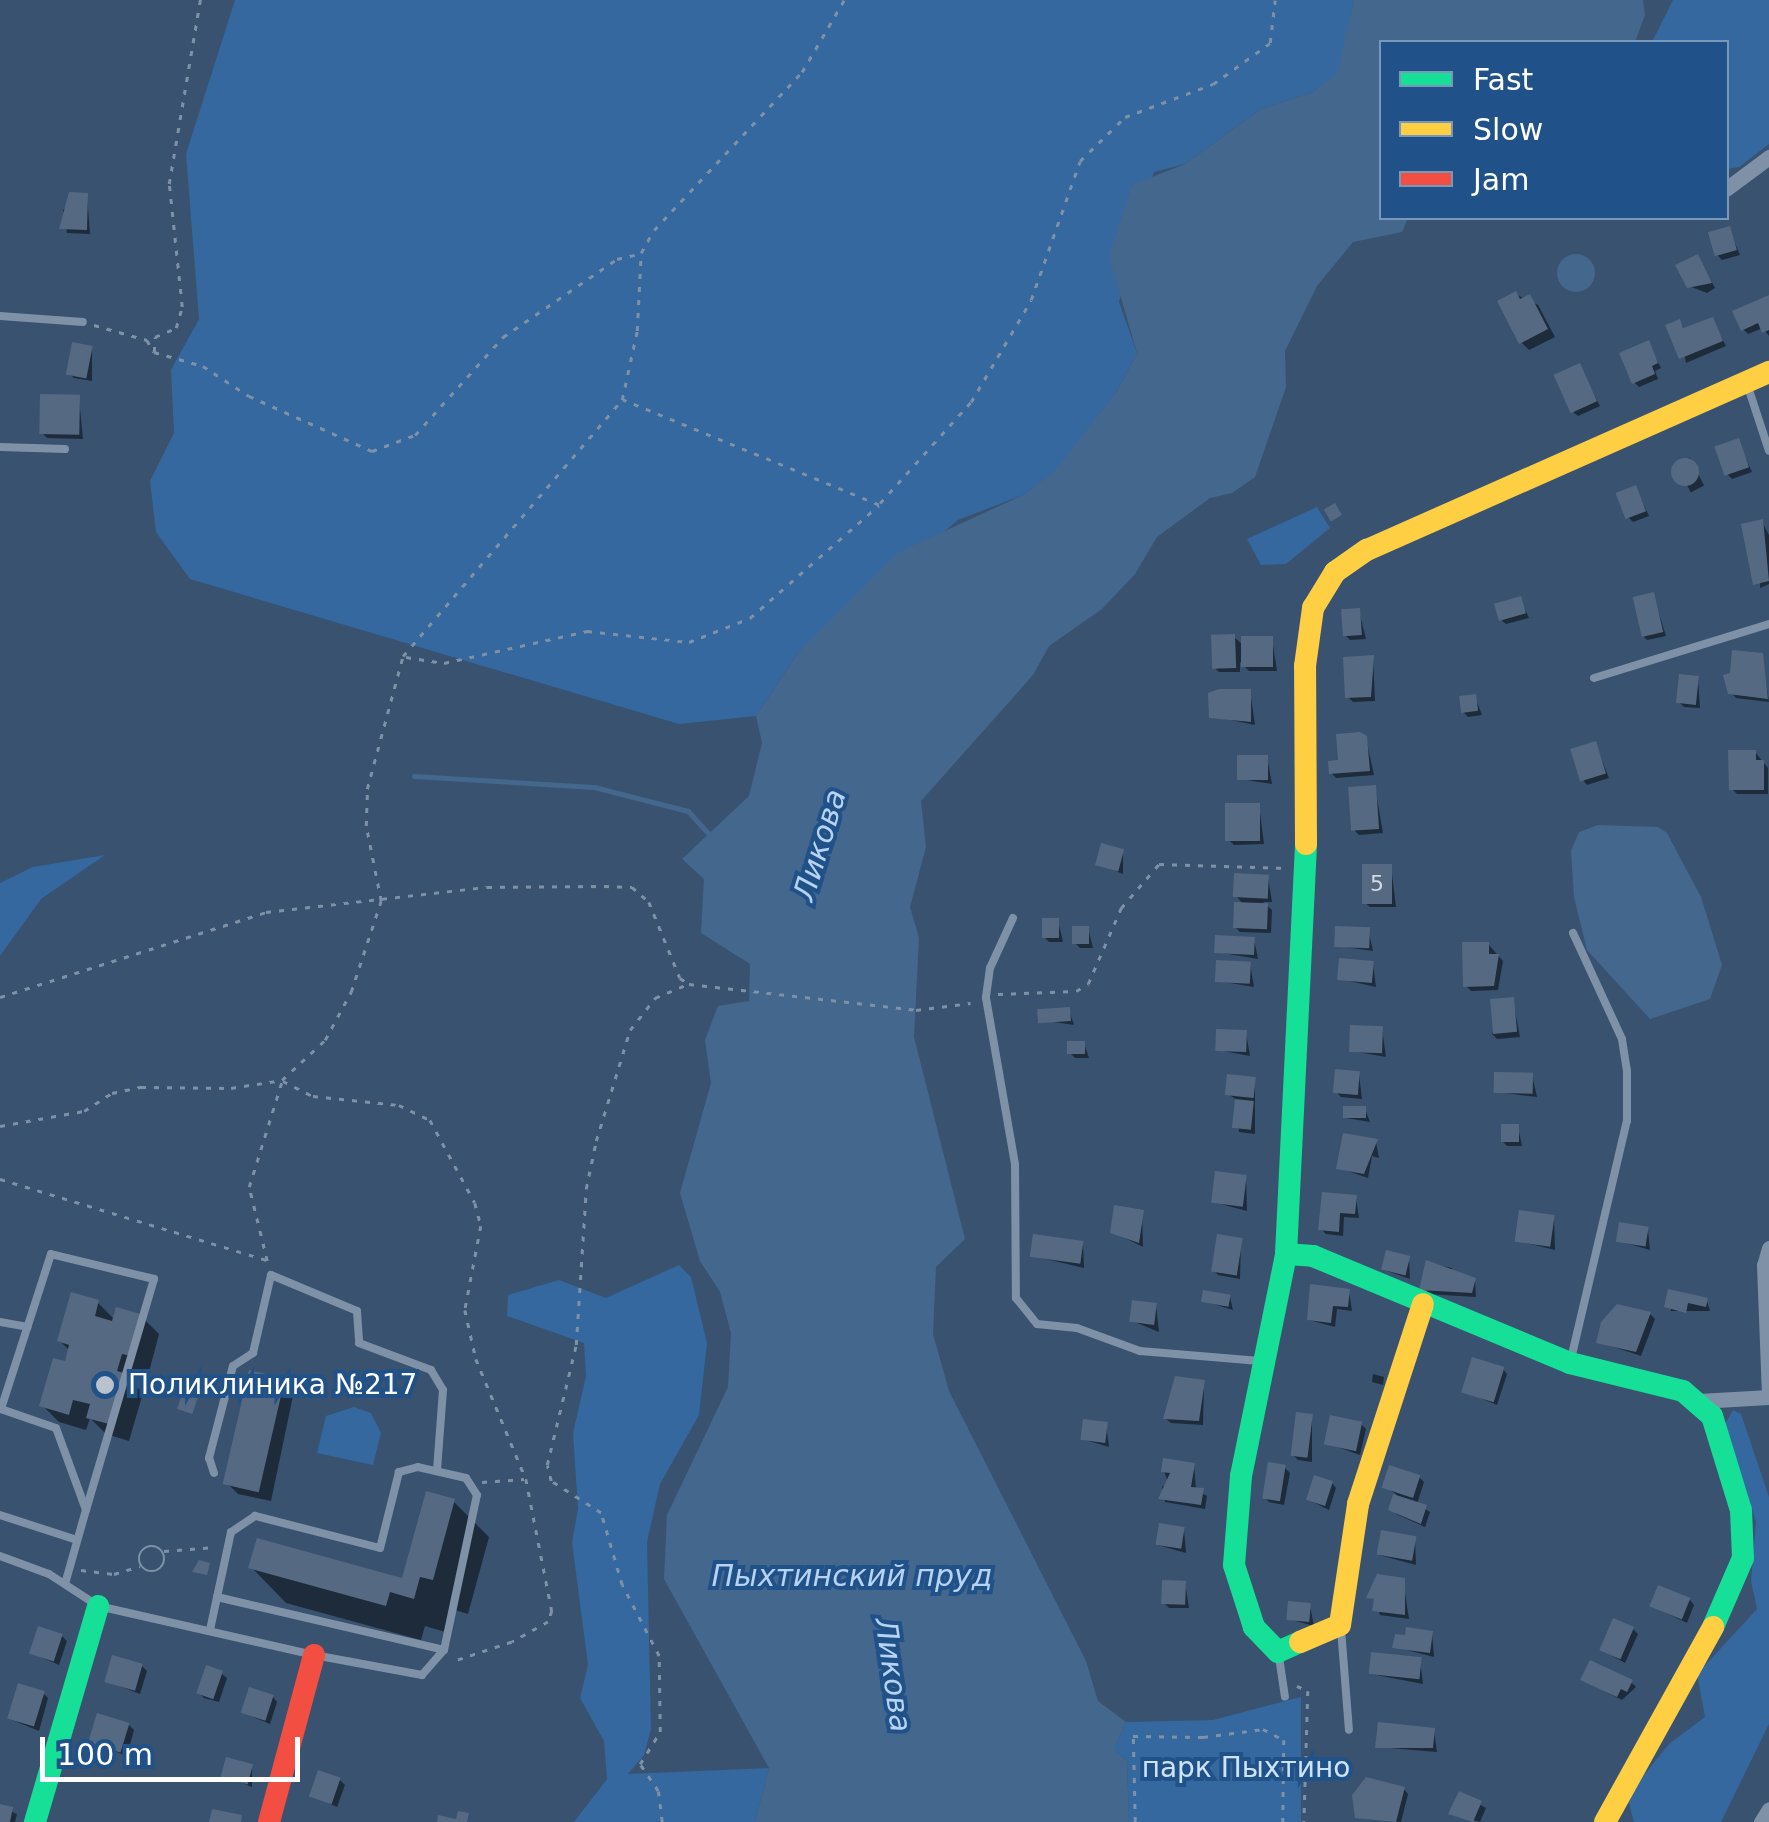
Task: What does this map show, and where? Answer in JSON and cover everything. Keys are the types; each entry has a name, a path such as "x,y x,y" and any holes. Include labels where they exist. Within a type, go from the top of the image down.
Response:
{"street":[{"path":"1729,187 1769,157"},
{"path":"1423,1304 1358,1504 1340,1625 1278,1652 1249,1616 1234,1565 1240,1476 1286,1254 1308,869 1306,628 1335,572 1367,550 1769,372"},
{"path":"1286,1254 1312,1256 1570,1363 1699,1400 1769,1396 1764,1265 1769,1248"},
{"path":"1605,1822 1730,1594 1743,1558 1741,1510 1712,1416 1699,1400"},
{"path":"35,1822 98,1606"},
{"path":"269,1822 314,1656"},
{"path":"1761,1822 1769,1809"}],"lane":[{"path":"0,316 83,322"},
{"path":"1747,382 1769,451"},
{"path":"0,447 65,449"},
{"path":"1594,678 1769,624"},
{"path":"1012,918 990,968 986,998 1015,1166 1014,1286 1026,1315 1140,1351 1264,1361"},
{"path":"1570,1363 1627,1121 1628,1071 1622,1039 1572,934"},
{"path":"64,1584 78,1540 154,1279 50,1254 1,1409 56,1428 86,1510"},
{"path":"214,1473 210,1458 233,1366 253,1353 271,1275 357,1311 360,1343 431,1370 442,1390 436,1470"},
{"path":"0,1322 28,1326"},
{"path":"0,1556 64,1584 98,1606 314,1656 422,1674 444,1650 477,1496 469,1483 436,1470 398,1472 380,1548 255,1516 231,1532 210,1630"},
{"path":"0,1515 78,1540"},
{"path":"217,1598 444,1650"},
{"path":"1340,1625 1349,1730"},
{"path":"1278,1652 1285,1697"}],"path":[{"path":"154,352 155,337 176,328 182,307 169,184 200,0"},
{"path":"271,1275 249,1187 282,1080 335,1026 381,901 366,826 367,789 403,656 622,400 637,332 641,253 654,230 802,72 844,0"},
{"path":"403,656 444,663 587,631 689,642 750,618 879,504 971,402 1032,300 1080,161 1125,117 1213,84 1270,43 1276,0"},
{"path":"83,322 146,340 154,352 203,366 249,396 372,450 414,435 503,337 618,259 641,253"},
{"path":"622,400 879,504"},
{"path":"0,997 225,920 487,888 632,887 649,902 680,978 690,984 916,1010 1088,984 1121,908 1158,864 1308,869"},
{"path":"662,1822 658,1791 640,1764 660,1732 659,1656 622,1584 601,1513 552,1481 547,1465 576,1345 586,1189 602,1123 630,1030 655,998 690,984"},
{"path":"0,1126 84,1111 112,1093 141,1087 231,1088 282,1080 313,1096 400,1104 430,1120 454,1157 482,1226 465,1310 476,1359 526,1478 552,1611 548,1622 474,1659 453,1662 444,1650"},
{"path":"0,1179 267,1260"},
{"path":"469,1483 526,1478"},
{"path":"140,1566 142,1549 228,1546"},
{"path":"69,1568 114,1574 140,1566 159,1570 162,1551"},
{"path":"1282,1679 1308,1691 1304,1822"},
{"path":"1135,1822 1132,1736 1204,1737 1263,1729 1284,1740 1283,1822"}],"green space":[{"path":"235,0 1354,0 1338,74 1311,93 1261,109 1185,164 1154,172 1119,302 1137,353 1117,391 1055,472 1023,495 958,520 798,653 756,716 679,724 190,579 156,532 150,481 174,433 171,370 199,319 186,154"},
{"path":"1673,0 1769,0 1769,144 1739,167 1729,169 1729,40 1653,40"},
{"path":"1317,507 1330,528 1286,564 1261,565 1247,539"},
{"path":"105,855 41,899 0,956 0,883 33,867"},
{"path":"679,1265 691,1277 707,1343 699,1415 660,1484 647,1542 651,1729 644,1755 628,1774 769,1768 755,1822 574,1822 607,1779 604,1741 580,1698 588,1665 572,1542 578,1509 573,1433 586,1376 584,1343 507,1316 508,1295 559,1280 606,1298"},
{"path":"354,1407 371,1413 381,1433 373,1465 317,1453 326,1416"},
{"path":"1733,1410 1741,1414 1769,1497 1769,1724 1721,1822 1634,1822 1629,1803 1635,1786 1669,1744 1705,1717 1697,1674 1757,1609 1751,1581 1756,1522 1725,1424"},
{"name":"парк Пыхтино","path":"1301,1697 1301,1822 1129,1822 1127,1761 1114,1750 1126,1722 1213,1720"}],"water":[{"name":"Пыхтинский пруд","path":"1354,0 1643,0 1645,15 1636,40 1379,40 1379,220 1407,220 1402,232 1353,242 1317,286 1285,351 1286,387 1255,477 1232,493 1210,498 1157,537 1135,574 1102,609 1049,646 1033,675 921,801 926,847 910,907 919,938 914,1037 965,1239 936,1267 933,1334 949,1391 1086,1661 1098,1701 1126,1722 1114,1750 1127,1761 1129,1822 755,1822 769,1768 664,1579 667,1515 728,1387 731,1333 720,1292 700,1261 680,1193 711,1083 705,1040 718,1006 749,1001 750,964 701,933 704,879 682,859 749,796 762,743 756,716 798,653 899,552 1023,495 1054,472 1117,391 1137,353 1109,256 1132,185 1185,164 1261,109 1311,93 1337,74"},
{"path":"1576,254 1590,259 1595,273 1590,287 1576,292 1562,287 1557,273 1562,259"},
{"path":"1598,825 1658,827 1667,833 1701,897 1722,965 1710,999 1650,1019 1587,950 1574,897 1571,851 1579,832"}],"building":[{"path":"69,192 88,193 87,230 59,229"},
{"path":"1730,226 1737,250 1715,256 1708,232"},
{"path":"1698,254 1712,283 1687,288 1675,265"},
{"path":"1516,291 1520,299 1530,294 1548,329 1519,344 1497,301"},
{"path":"1769,295 1769,330 1762,333 1758,323 1741,331 1732,311"},
{"path":"1713,317 1723,341 1679,359 1665,325 1680,319 1683,328"},
{"path":"1649,340 1658,363 1652,366 1655,374 1632,384 1619,353"},
{"path":"72,342 93,346 86,378 66,374"},
{"path":"1580,363 1597,401 1571,413 1554,375"},
{"path":"40,394 80,395 79,435 39,434"},
{"path":"1739,438 1749,467 1725,476 1714,446"},
{"path":"1685,458 1695,462 1699,472 1695,482 1685,486 1675,482 1671,472 1675,462"},
{"path":"1636,485 1646,511 1625,519 1615,493"},
{"path":"1335,503 1342,515 1331,522 1324,510"},
{"path":"1763,519 1769,581 1753,585 1741,524"},
{"path":"1654,592 1663,632 1642,637 1633,597"},
{"path":"1521,596 1526,613 1499,621 1494,604"},
{"path":"1360,608 1362,635 1343,636 1341,609"},
{"path":"1235,634 1236,668 1212,669 1211,635"},
{"path":"1241,636 1273,636 1273,667 1241,667"},
{"path":"1732,650 1763,653 1768,699 1728,694 1723,675 1730,673"},
{"path":"1374,655 1371,697 1345,698 1343,657"},
{"path":"1679,674 1699,676 1696,705 1676,703"},
{"path":"1251,689 1251,722 1209,718 1208,693"},
{"path":"1476,694 1478,711 1461,713 1459,696"},
{"path":"1360,732 1367,736 1370,771 1329,774 1328,761 1338,760 1336,734"},
{"path":"1596,741 1606,774 1580,781 1570,749"},
{"path":"1728,750 1756,750 1756,760 1764,760 1764,790 1729,790"},
{"path":"1237,755 1268,755 1268,780 1237,780"},
{"path":"1376,785 1379,829 1351,831 1348,787"},
{"path":"1225,803 1260,803 1260,841 1225,841"},
{"path":"1101,843 1124,849 1118,871 1095,865"},
{"path":"1362,864 1392,864 1392,904 1362,904"},
{"path":"1234,873 1269,875 1268,899 1233,897"},
{"path":"1234,902 1268,903 1267,929 1233,928"},
{"path":"1042,918 1059,918 1059,938 1042,938"},
{"path":"1072,926 1089,926 1089,944 1072,944"},
{"path":"1335,926 1370,927 1369,948 1334,947"},
{"path":"1215,935 1255,937 1254,955 1214,953"},
{"path":"1462,942 1489,942 1489,954 1499,954 1494,986 1463,987"},
{"path":"1339,958 1374,961 1372,983 1337,980"},
{"path":"1216,960 1251,962 1250,984 1215,982"},
{"path":"1514,997 1517,1032 1493,1034 1490,999"},
{"path":"1070,1007 1071,1021 1038,1023 1037,1009"},
{"path":"1350,1025 1383,1026 1382,1053 1349,1052"},
{"path":"1216,1029 1247,1030 1246,1052 1215,1051"},
{"path":"1067,1041 1085,1041 1085,1054 1067,1054"},
{"path":"1335,1069 1360,1071 1358,1095 1333,1093"},
{"path":"1494,1072 1533,1073 1533,1094 1494,1093"},
{"path":"1227,1074 1256,1077 1254,1098 1225,1095"},
{"path":"1235,1099 1254,1101 1251,1130 1232,1128"},
{"path":"1343,1106 1366,1106 1366,1118 1343,1118"},
{"path":"1501,1124 1519,1124 1519,1142 1501,1142"},
{"path":"1343,1133 1378,1139 1364,1174 1336,1169"},
{"path":"1215,1171 1247,1175 1243,1207 1211,1203"},
{"path":"1322,1192 1357,1195 1355,1214 1340,1213 1339,1232 1318,1230"},
{"path":"1114,1205 1144,1210 1139,1243 1110,1233"},
{"path":"1519,1210 1555,1215 1550,1247 1515,1242"},
{"path":"1619,1222 1649,1227 1646,1246 1616,1242"},
{"path":"1033,1234 1084,1241 1080,1264 1030,1257"},
{"path":"1217,1234 1243,1238 1237,1276 1211,1272"},
{"path":"1386,1250 1410,1256 1405,1275 1381,1269"},
{"path":"1426,1260 1476,1278 1472,1293 1419,1290"},
{"path":"1310,1284 1350,1289 1348,1307 1333,1306 1331,1323 1307,1320"},
{"path":"1668,1289 1708,1298 1706,1307 1688,1303 1686,1313 1664,1307"},
{"path":"1203,1290 1231,1295 1228,1307 1201,1302"},
{"name":"Поликлиника №217","path":"71,1292 99,1300 95,1316 112,1321 116,1307 144,1315 132,1356 122,1354 117,1371 127,1374 113,1425 86,1418 90,1404 73,1400 69,1415 39,1406 53,1358 65,1361 69,1345 57,1341"},
{"path":"1132,1300 1157,1303 1154,1325 1129,1322"},
{"path":"1617,1304 1651,1312 1636,1352 1596,1343 1601,1322"},
{"path":"1472,1357 1505,1367 1494,1402 1461,1392"},
{"path":"249,1370 285,1378 259,1492 223,1484"},
{"path":"1175,1376 1205,1380 1199,1421 1163,1419"},
{"path":"183,1391 198,1396 192,1414 177,1409"},
{"path":"1296,1412 1313,1414 1308,1458 1291,1456"},
{"path":"1330,1415 1362,1422 1356,1451 1324,1444"},
{"path":"1083,1419 1108,1422 1105,1443 1080,1440"},
{"path":"1163,1458 1195,1463 1191,1487 1204,1488 1201,1505 1158,1499 1170,1473 1161,1472"},
{"path":"1268,1462 1286,1465 1280,1501 1262,1499"},
{"path":"1389,1465 1420,1475 1413,1498 1382,1488"},
{"path":"1314,1475 1333,1481 1325,1506 1306,1500"},
{"path":"426,1491 455,1499 433,1580 420,1577 414,1599 390,1592 386,1606 248,1568 257,1538 402,1578"},
{"path":"1393,1494 1427,1505 1421,1524 1388,1510"},
{"path":"1159,1523 1185,1527 1181,1549 1156,1545"},
{"path":"1381,1530 1416,1536 1412,1561 1377,1555"},
{"path":"199,1560 210,1563 207,1575 192,1572"},
{"path":"1377,1574 1405,1578 1405,1615 1372,1611 1374,1599 1366,1598"},
{"path":"1162,1580 1186,1581 1185,1605 1161,1604"},
{"path":"1658,1585 1690,1598 1682,1619 1649,1606"},
{"path":"1288,1601 1311,1603 1309,1622 1286,1620"},
{"path":"1613,1618 1634,1627 1620,1659 1599,1650"},
{"path":"38,1626 63,1634 54,1662 29,1654"},
{"path":"1406,1627 1433,1631 1430,1653 1392,1648 1395,1634 1405,1635"},
{"path":"1371,1652 1422,1657 1419,1679 1369,1674"},
{"path":"112,1655 143,1664 135,1691 104,1682"},
{"path":"1590,1660 1633,1680 1627,1692 1621,1689 1617,1697 1580,1680"},
{"path":"206,1665 223,1671 213,1699 196,1693"},
{"path":"18,1683 45,1691 34,1727 7,1718"},
{"path":"249,1687 274,1695 265,1721 241,1713"},
{"path":"97,1713 130,1723 120,1753 88,1743"},
{"path":"1378,1722 1435,1728 1433,1748 1375,1748"},
{"path":"226,1757 253,1764 248,1785 221,1777"},
{"path":"318,1770 341,1778 332,1804 309,1796"},
{"path":"1366,1777 1405,1787 1396,1822 1355,1818 1352,1795"},
{"path":"1459,1791 1482,1801 1473,1822 1448,1814"},
{"path":"0,1804 13,1807 10,1822 0,1822"},
{"path":"212,1809 242,1815 241,1822 209,1822"},
{"path":"458,1811 469,1813 467,1822 437,1822 438,1815 456,1819"}],"waterway":[{"path":"414,776 594,787 688,811 715,841"}],"traffic: fast":[{"path":"1300,1642 1278,1652 1254,1627 1234,1565 1241,1476 1286,1254 1306,844"},
{"path":"1286,1254 1313,1256 1570,1363 1683,1391 1712,1416 1741,1510 1743,1558 1713,1627"},
{"path":"35,1822 98,1606"}],"traffic: slow":[{"path":"1306,844 1305,666 1313,608 1335,572 1367,550 1769,372"},
{"path":"1300,1642 1340,1625 1358,1504 1423,1304"},
{"path":"1605,1822 1713,1627"}],"traffic: jam":[{"path":"269,1822 314,1655"}],"place":[{"name":"Поликлиника №217","path":"105,1385"}],"water label":[{"name":"Ликова","path":"820,845"},
{"name":"Ликова","path":"893,1675"}]}
